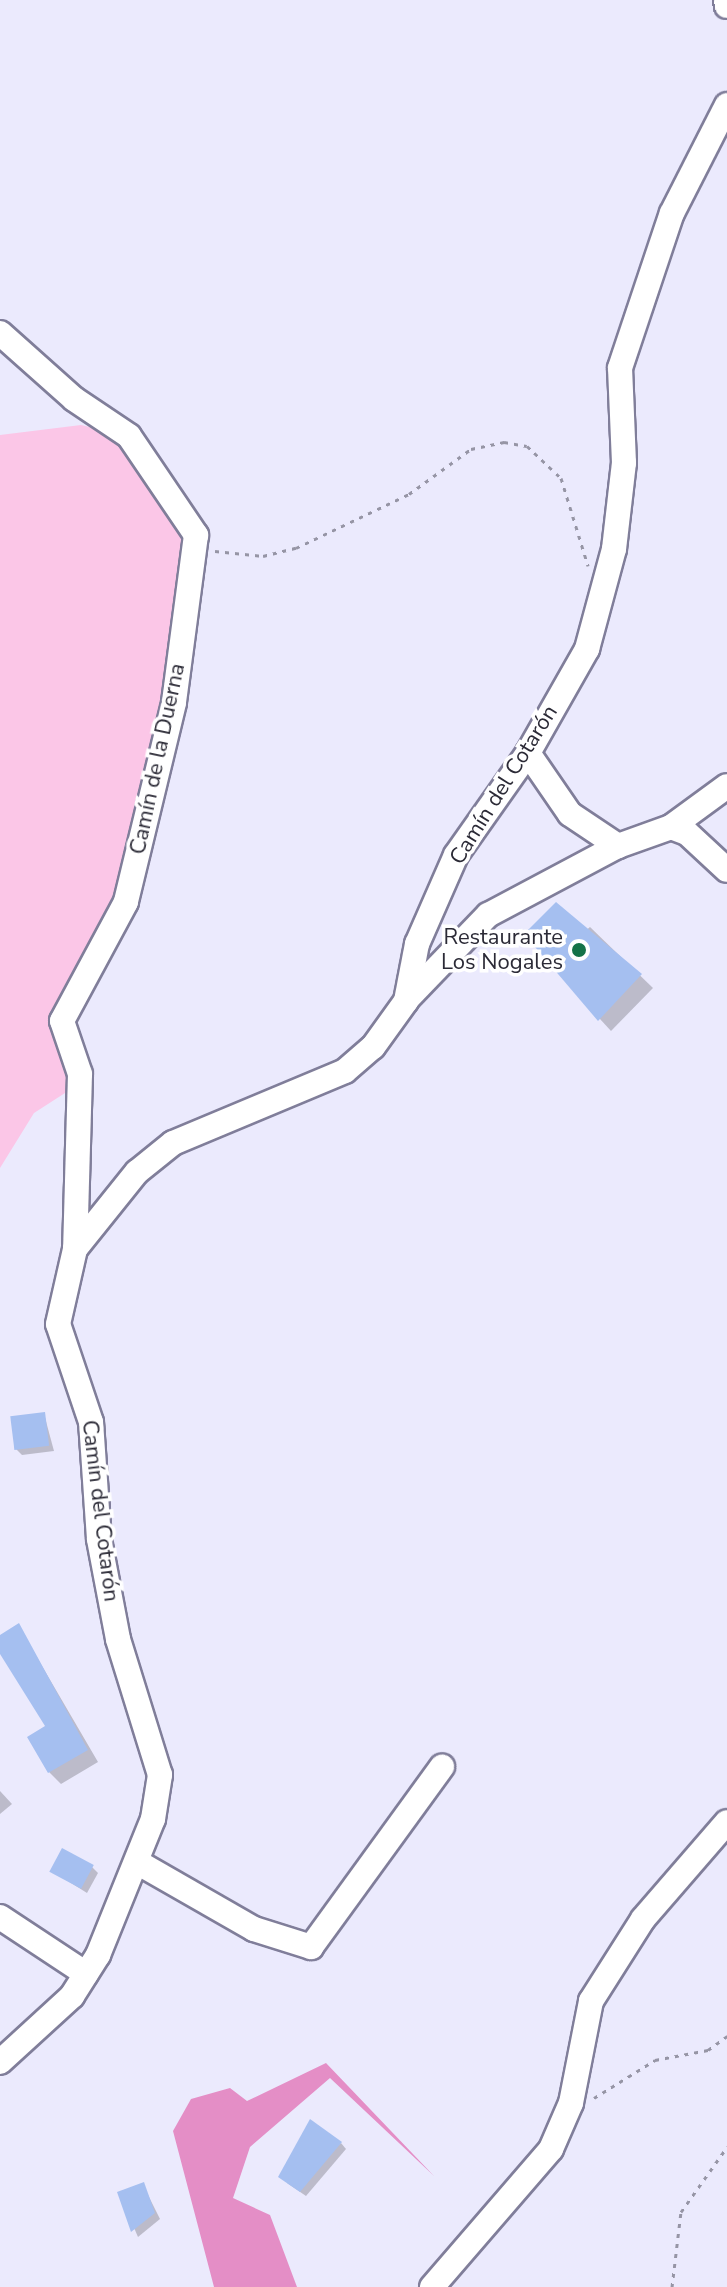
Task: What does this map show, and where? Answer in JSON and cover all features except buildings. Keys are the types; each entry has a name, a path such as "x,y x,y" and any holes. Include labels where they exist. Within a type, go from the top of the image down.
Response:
{"street":[{"name":"Camín del Cotarón","path":"0,2062 72,1996 86,1974 137,1862 160,1775 118,1639 99,1539 91,1422 58,1324 75,1249 137,1172 173,1143 345,1071 373,1047 406,1001 417,944 456,855 528,753 587,649 605,597 624,463 620,368 672,213 727,105"},
{"path":"0,333 74,399 129,436 187,518 196,545"},
{"name":"Camín de la Duerna","path":"75,1249 80,1074 62,1021 126,902 174,703 196,545"},
{"path":"528,753 570,814 618,846"},
{"path":"406,1001 488,915 618,846 671,827 727,786"},
{"path":"671,827 687,833 727,870"},
{"path":"137,1862 254,1929 311,1947 442,1767"},
{"path":"432,2287 551,2149 571,2103 591,2001 643,1919 727,1822"},
{"path":"0,1917 86,1974"}],"path":[{"path":"196,545 243,556 296,548 409,494 471,449 504,442 527,446 561,478 592,578 605,597"},
{"path":"612,2087 655,2060 708,2050 727,2036"},
{"path":"672,2287 681,2212 727,2147"}],"shaded area":[{"path":"81,425 129,436 197,555 126,902 66,1007 79,1084 34,1113 0,1168 0,435"},
{"path":"326,2063 434,2176 330,2078 250,2147 233,2198 270,2215 297,2287 214,2287 173,2131 191,2099 230,2088 247,2101"}],"place":[{"name":"Restaurante Los Nogales","path":"579,950"}]}
